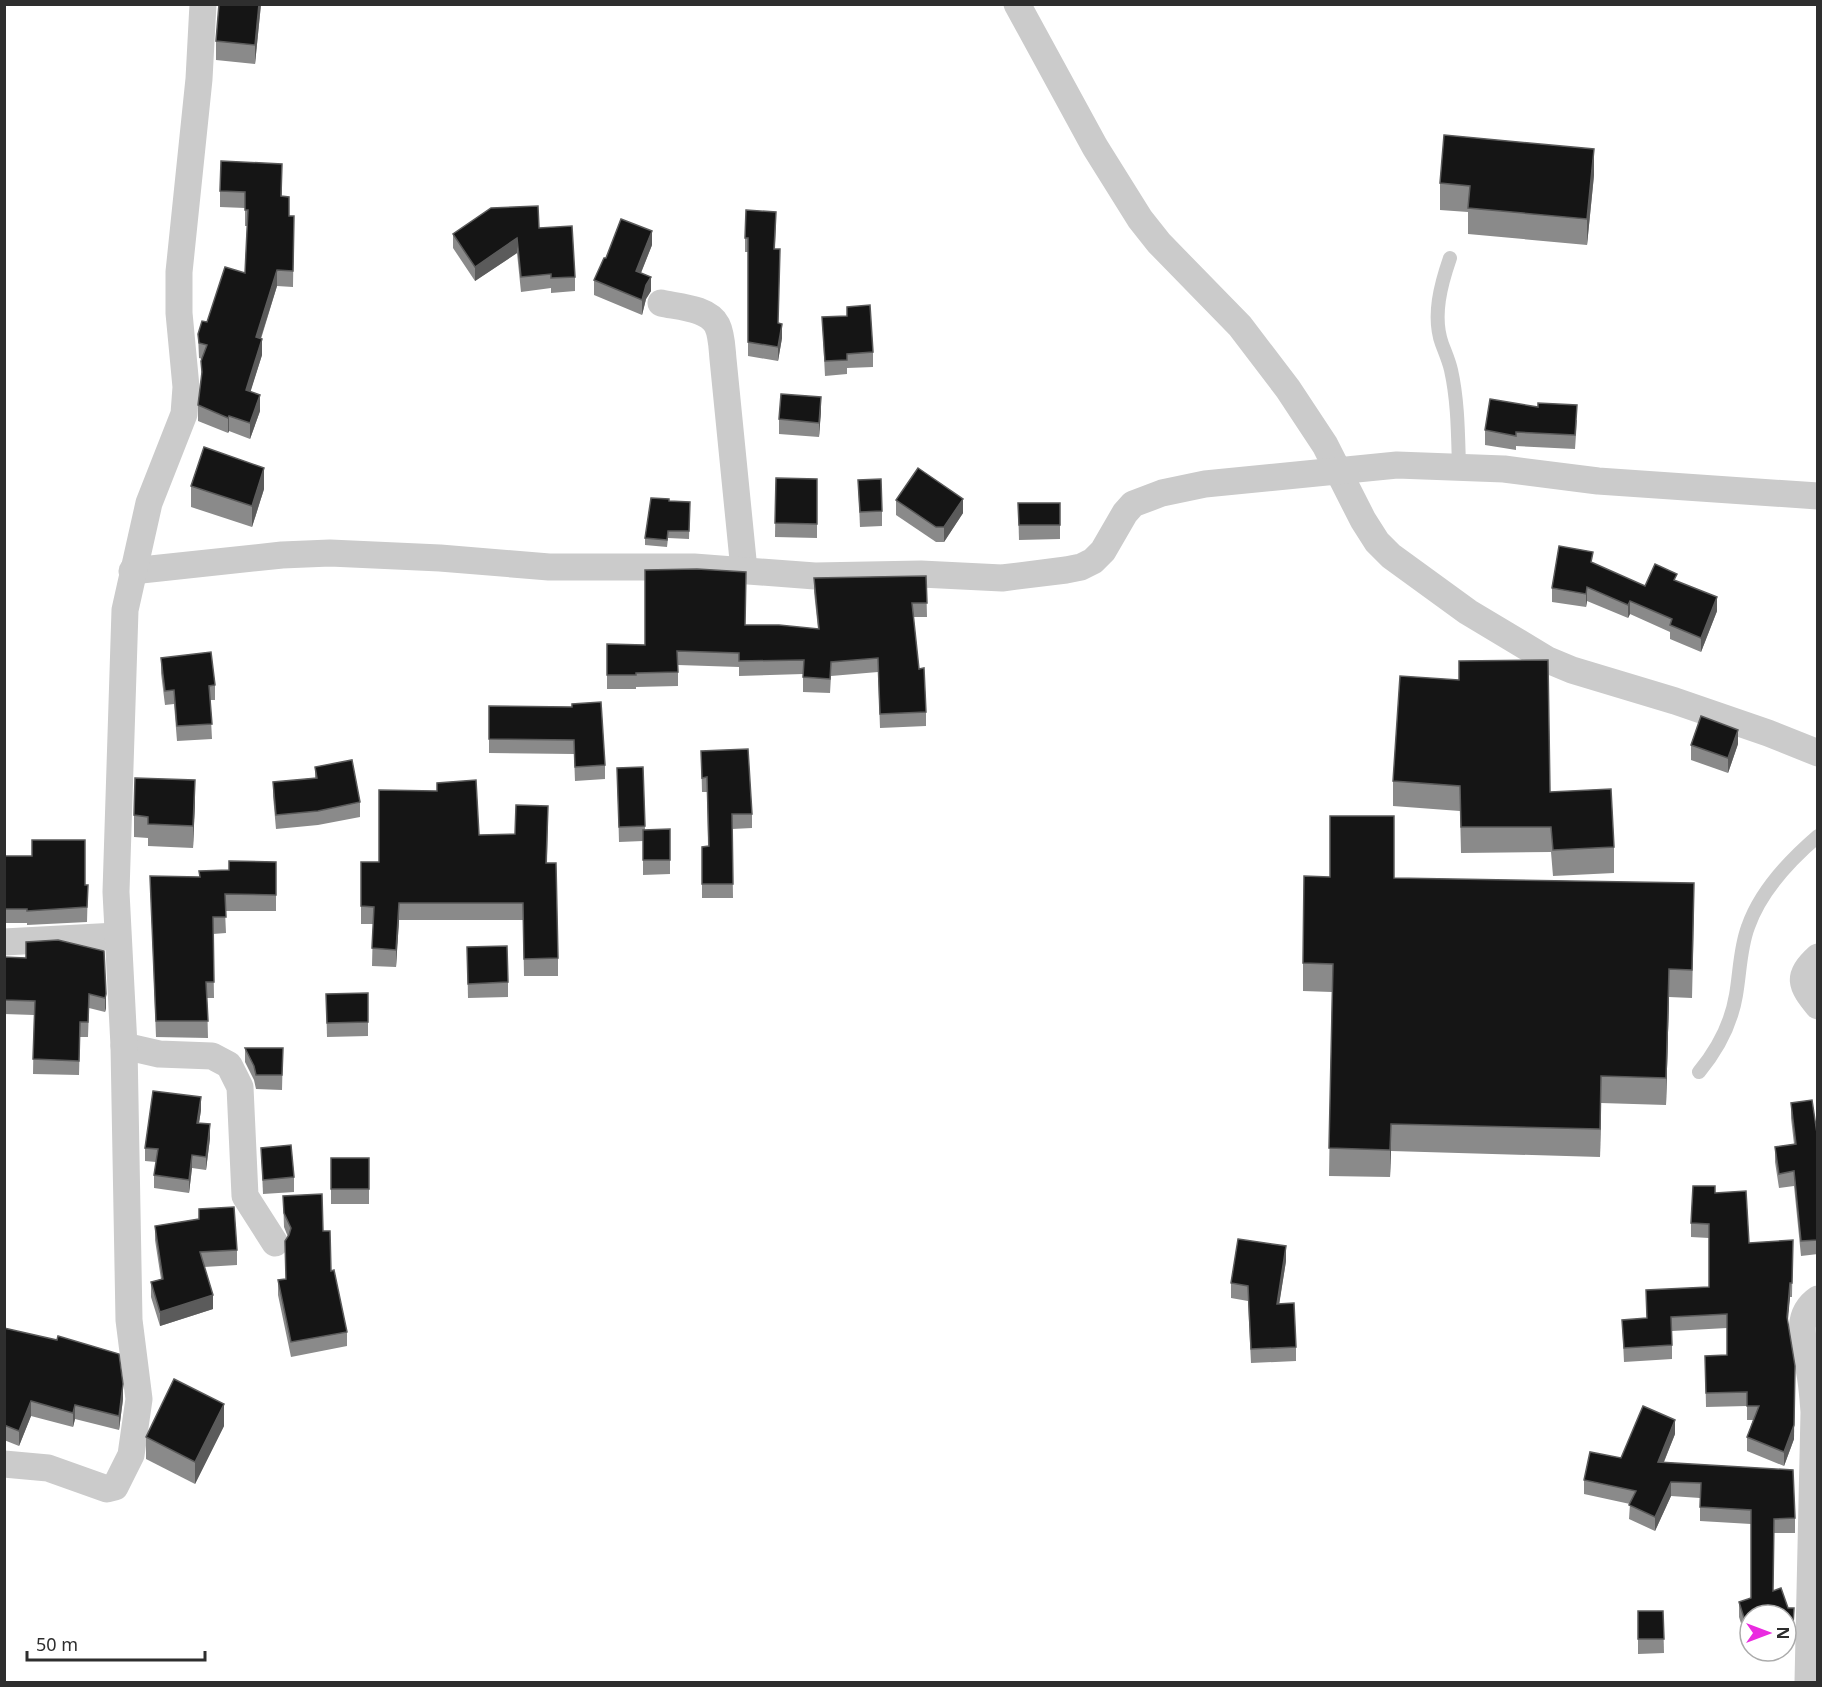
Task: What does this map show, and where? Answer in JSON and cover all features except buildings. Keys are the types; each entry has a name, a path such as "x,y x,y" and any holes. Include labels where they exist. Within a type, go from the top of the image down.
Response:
{"street":[{"path":"4,1464 48,1468 107,1489 115,1487 131,1455 139,1399 129,1320 124,1046 116,892 125,610 149,503 184,414 186,387 179,313 179,272 199,79 203,4"},
{"path":"1017,4 1095,147 1140,219 1167,251 1240,326 1264,356 1325,445 1348,493 1377,542 1391,556 1468,612 1548,660 1572,670 1675,701 1768,733 1818,753"},
{"path":"661,303 696,310 710,316 718,326 744,570"},
{"path":"132,571 282,555 330,553 440,558 549,567 694,567 815,576 921,574 1002,578 1066,570 1093,561 1110,541 1125,513 1133,504 1146,497 1204,484 1396,465 1460,466 1514,470 1598,481 1818,496"},
{"path":"4,942 117,936"},
{"path":"1818,957 1806,968 1803,975 1803,984 1807,993 1818,1006"},
{"path":"124,1046 159,1054 212,1056 229,1065 240,1086 245,1196 275,1243"},
{"path":"1808,1683 1814,1412 1802,1327 1806,1310 1818,1299"}],"lane":[{"path":"1450,258 1439,296 1439,331 1451,369 1456,402 1460,466"},
{"path":"1699,1072 1715,1053 1731,1017 1748,927 1762,897 1784,869 1818,836"}]}
